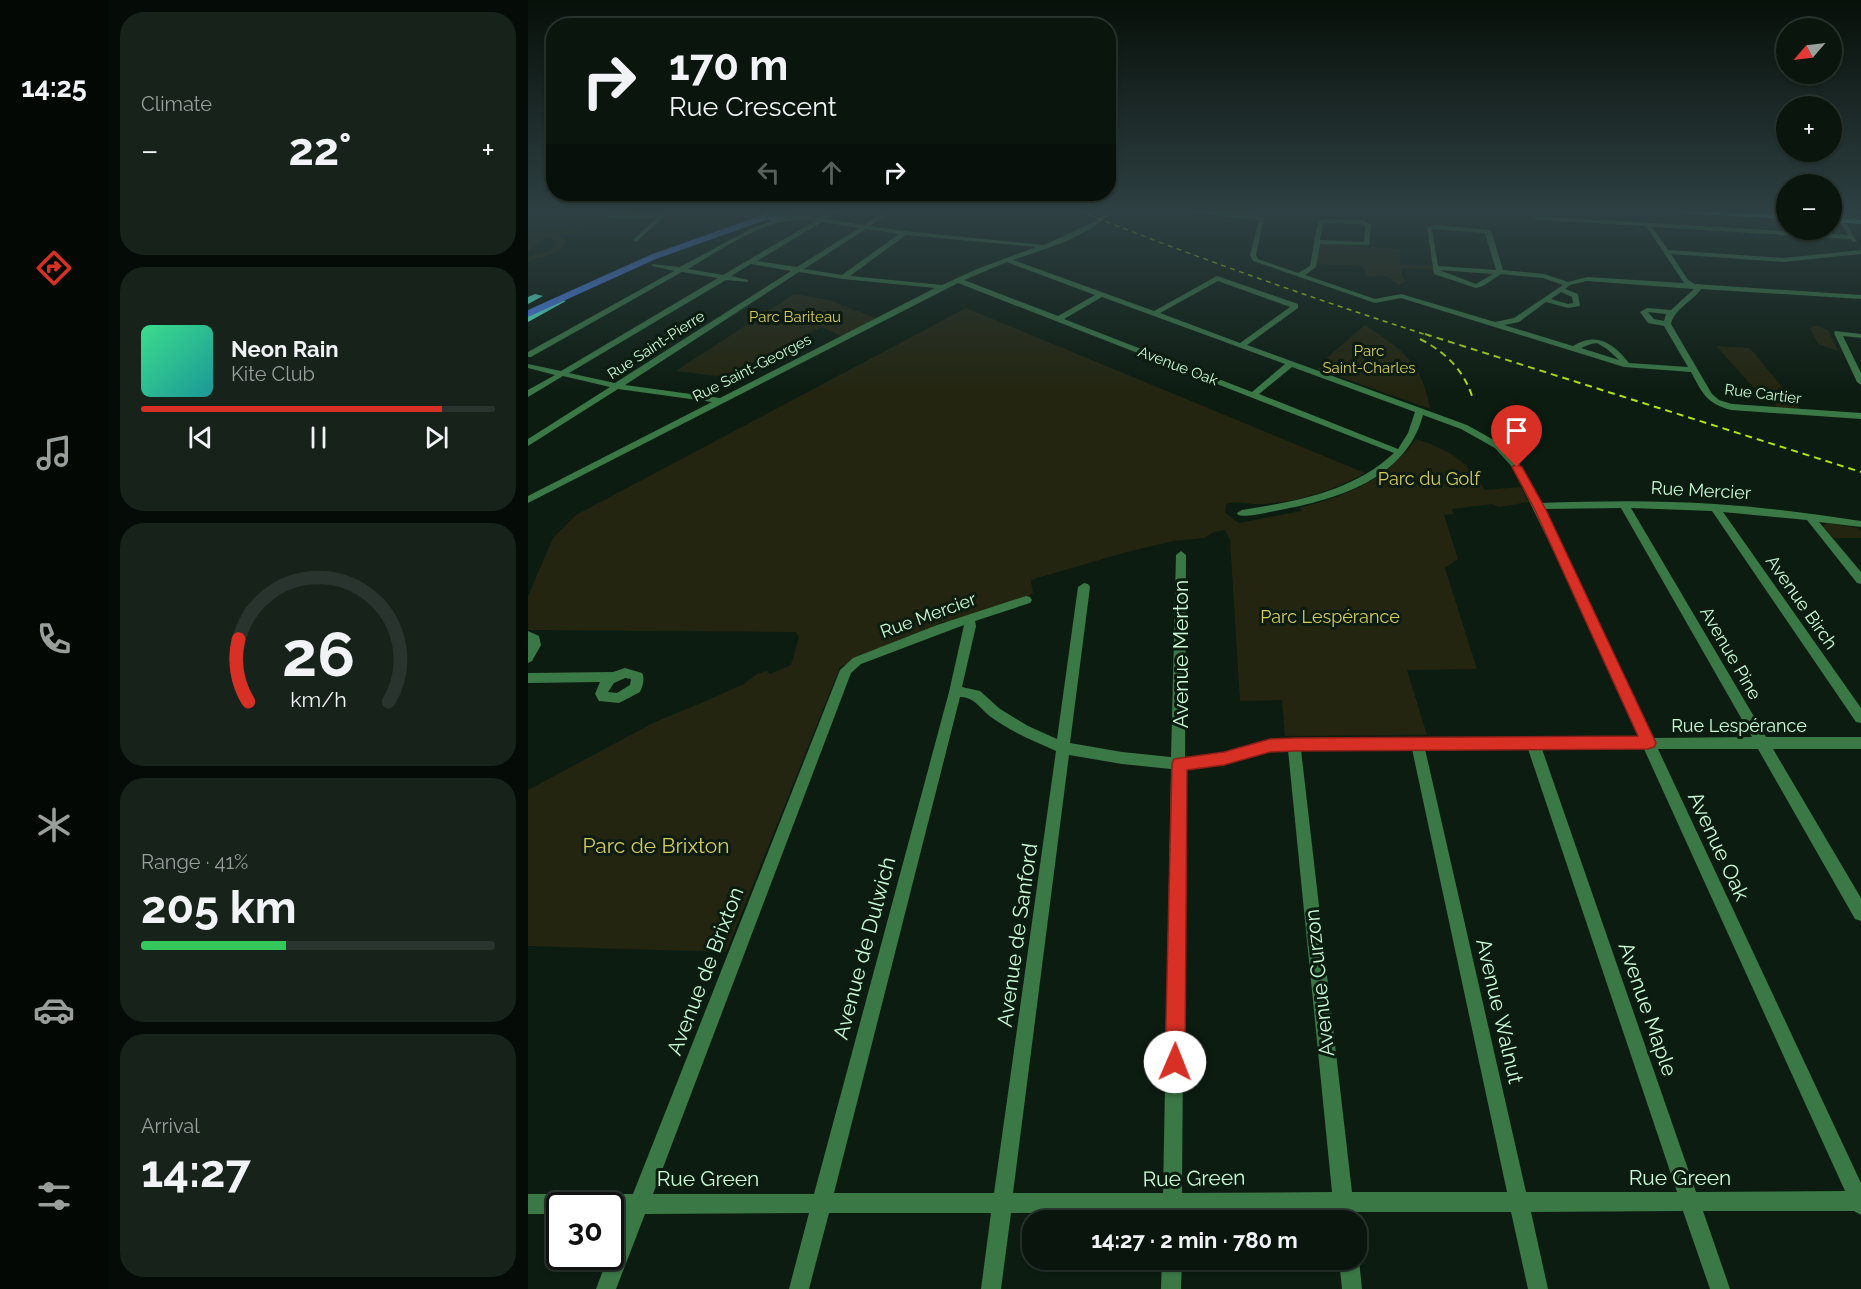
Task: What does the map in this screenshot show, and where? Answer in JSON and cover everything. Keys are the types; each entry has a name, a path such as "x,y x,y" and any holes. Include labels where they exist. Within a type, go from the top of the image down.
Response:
{"highway":[{"path":"538,296 602,271"},
{"path":"528,308 604,271"},
{"path":"528,314 618,271"},
{"path":"561,302 619,271"}],"main road":[{"path":"528,301 538,296"},
{"path":"528,319 561,302"}],"street":[{"path":"528,355 677,271"},
{"path":"693,271 746,281"},
{"path":"528,394 735,271"},
{"name":"Rue Saint-Pierre","path":"528,443 794,271"},
{"path":"804,271 943,287"},
{"path":"843,277 851,271"},
{"name":"Rue Saint-Georges","path":"542,492 719,400 943,287 980,271"},
{"name":"Avenue Oak","path":"1037,271 1464,427 1498,446 1517,467 1538,506 1860,1202"},
{"path":"1284,271 1375,301 1401,296 1628,365 1694,370"},
{"path":"1299,276 1307,271"},
{"path":"1436,271 1476,286 1500,272"},
{"path":"1486,271 1544,276 1568,284"},
{"path":"1672,312 1647,310 1644,312 1651,321 1667,324 1669,315 1698,289 1682,271"},
{"path":"1154,314 1217,278 1296,306 1241,346"},
{"path":"1495,324 1516,320 1568,284 1592,279 1861,296"},
{"name":"Avenue Oak","path":"958,280 1399,452"},
{"path":"1674,284 1683,292 1687,300"},
{"path":"1546,300 1568,306 1577,304 1575,296 1560,290"},
{"path":"1057,320 1100,295"},
{"name":"Rue Cartier","path":"1667,324 1709,396 1725,406 1861,416"},
{"path":"1861,336 1838,333 1861,382"},
{"path":"1574,349 1583,342 1603,342 1614,348 1628,365"},
{"path":"1253,395 1290,364"},
{"path":"528,366 616,386 719,400"},
{"path":"1242,513 1296,504 1355,484 1380,469 1399,452 1413,433 1420,411"},
{"path":"528,495 542,492"},
{"path":"528,500 542,492"},
{"name":"Avenue Pine","path":"1624,505 1861,913"},
{"name":"Rue Mercier","path":"1538,506 1714,507 1809,516 1861,524"},
{"name":"Avenue Birch","path":"1714,507 1861,718"},
{"path":"1809,516 1861,580"},
{"name":"Avenue Merton","path":"1172,1210 1181,555"},
{"name":"Avenue de Sanford","path":"991,1289 1064,748 1083,586"},
{"name":"Rue Mercier","path":"846,670 857,661 969,618 1026,600"},
{"name":"Avenue de Dulwich","path":"799,1289 955,692 970,626 969,618"},
{"path":"528,636 535,639 535,645 528,658"},
{"name":"Avenue de Brixton","path":"606,1289 846,670"},
{"path":"528,678 613,677"},
{"name":"Rue Lespérance","path":"955,692 968,692 976,696 995,713 1023,730 1064,748 1179,764 1224,759 1270,746 1294,744 1861,743"},
{"name":"Avenue Walnut","path":"1417,743 1539,1289"},
{"name":"Avenue Maple","path":"1533,743 1720,1289"},
{"name":"Avenue Curzon","path":"1294,744 1344,1210"},
{"name":"Rue Green","path":"1200,1210 1343,1200 1860,1202"},
{"name":"Rue Green","path":"528,1204 1002,1202 1138,1210"},
{"path":"1171,1289 1172,1270"},
{"path":"1350,1270 1352,1289"}],"green space":[{"path":"1365,271 1402,271 1402,276 1406,281 1399,285 1386,276 1368,277"},
{"name":"Parc Bariteau","path":"794,294 829,300 878,319 842,336 821,327 725,377 676,371"},
{"path":"966,308 1365,473 1329,490 1303,498 1276,503 1226,504 1225,513 1239,523 1302,511 1299,508 1349,492 1379,476 1405,453 1416,439 1456,457 1471,471 1485,490 1521,487 1529,502 1499,507 1492,504 1452,509 1453,514 1444,515 1458,559 1445,568 1477,669 1407,670 1427,735 1285,736 1282,700 1240,701 1230,540 1225,530 1214,532 1204,538 1173,541 1127,552 1034,579 1031,581 1033,593 1026,598 954,621 941,622 916,636 905,637 840,667 726,952 528,946 528,790 655,722 744,684 757,674 767,671 770,674 791,665 799,637 796,632 528,630 528,596 553,538 576,515"},
{"name":"Parc Saint-Charles","path":"1365,325 1400,350 1416,369 1427,393 1430,409 1318,369 1331,354"},
{"path":"1817,325 1828,330 1838,351 1818,344 1810,328"},
{"path":"1716,346 1750,348 1800,409 1779,408 1752,386"},
{"path":"1827,523 1858,528 1861,538 1833,538 1823,526"}],"railway":[{"path":"1239,271 1430,336"},
{"path":"1425,334 1861,472"},
{"path":"1420,339 1452,362 1464,378 1472,396"}],"route":[{"path":"1175,1062 1179,764 1224,759 1270,746 1294,744 1648,743 1540,510 1517,467"}],"park label":[{"name":"Parc du Golf","path":"1429,478"},
{"name":"Parc Lespérance","path":"1330,616"},
{"name":"Parc de Brixton","path":"656,845"}]}
